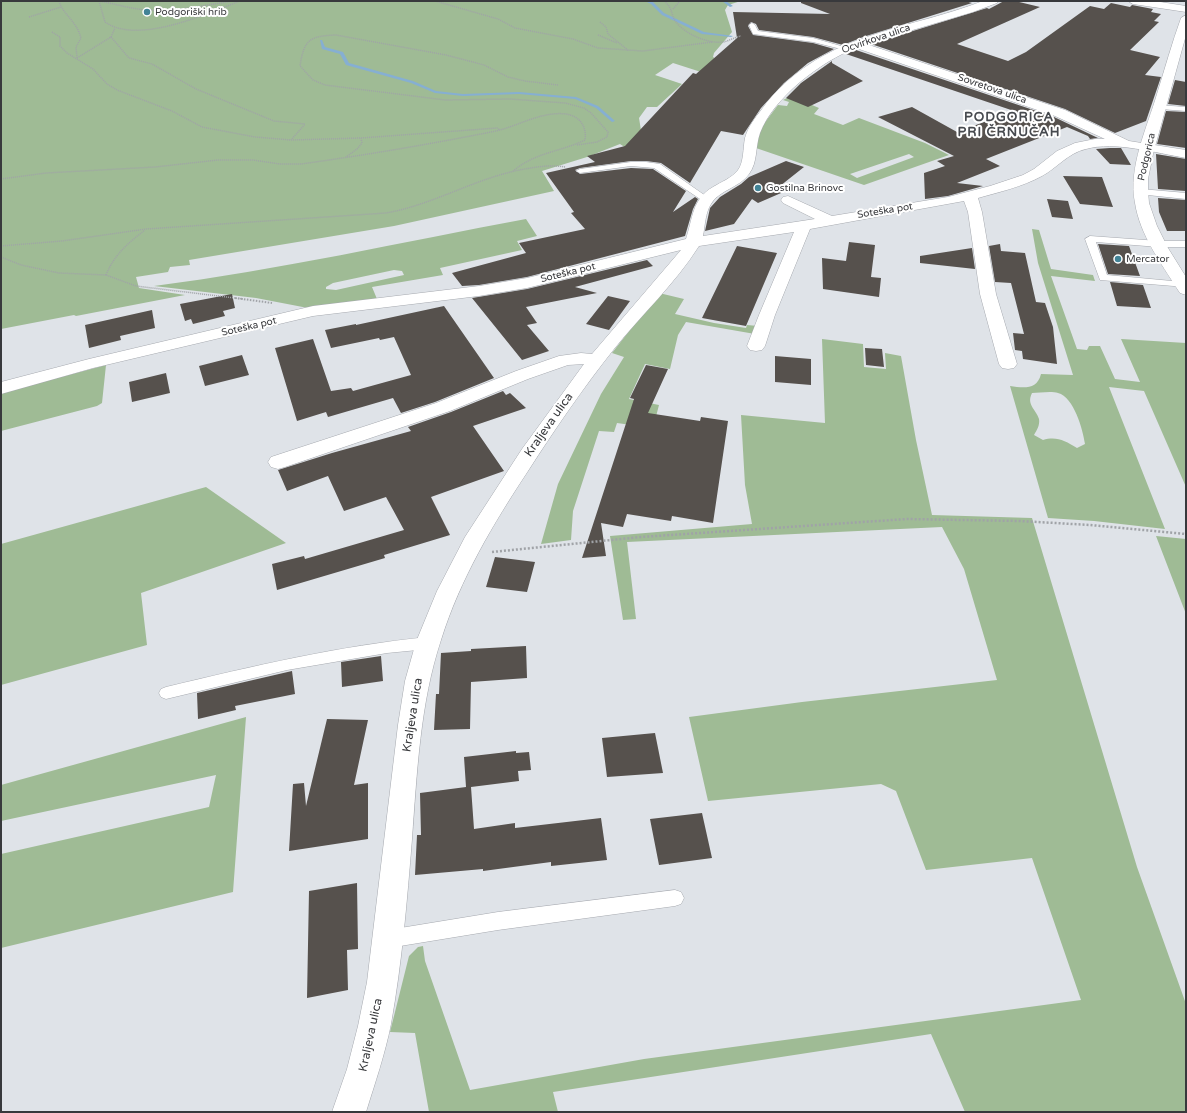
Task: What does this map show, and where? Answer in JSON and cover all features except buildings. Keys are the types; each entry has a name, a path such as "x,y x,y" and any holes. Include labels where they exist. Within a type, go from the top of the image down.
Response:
{"street":[{"name":"Ocvirkova ulica","path":"706,199 718,189 734,180 745,170 753,134 758,125 784,92 802,74 850,46 904,28 950,16 993,1"},
{"path":"1133,1 1186,9"},
{"name":"Podgorica","path":"1184,288 1145,216 1140,192 1141,177 1148,148 1174,52 1186,18"},
{"name":"Sovretova ulica","path":"850,46 1060,113 1126,144 1186,154"},
{"name":"Soteška pot","path":"1,388 89,364 313,312 370,303 479,291 527,283 693,242 804,226 830,220 948,201 1013,184 1034,175 1062,154 1080,146 1095,143 1126,144"},
{"path":"970,196 975,212 988,294 1008,364"},
{"path":"693,242 702,207 706,199"},
{"path":"788,200 830,220"},
{"path":"756,346 767,315 804,226"},
{"name":"Kraljeva ulica","path":"349,1112 361,1082 377,1017 388,939 403,783 412,714 420,672 428,643 444,598 465,555 481,527 542,434 596,360 625,324 681,261 693,242"},
{"path":"278,462 442,407 522,375 565,360 581,358 596,360"}],"lane":[{"path":"752,25 755,33 850,46"},
{"path":"1160,107 1186,109"},
{"path":"580,171 631,164 657,166 706,199"},
{"path":"1140,192 1186,196"},
{"path":"1184,288 1103,278 1090,239 1159,244 1186,244"},
{"path":"166,693 287,664 380,648 428,643"},
{"path":"388,939 498,921 675,898"}],"path":[{"path":"59,1 61,7 78,27 81,38 76,47 77,58"},
{"path":"234,1 169,10 138,9 116,3 99,1 105,22 115,28 129,29 155,27 182,21 240,1"},
{"path":"435,1 498,19 515,28 573,39 598,48 643,51 680,45 727,41 736,37 755,33"},
{"path":"665,1 673,9 676,21 692,34 712,42"},
{"path":"673,9 680,1"},
{"path":"29,17 61,7"},
{"path":"600,22 606,27 608,34 629,51"},
{"path":"77,58 111,36 115,28"},
{"path":"52,32 60,37 60,46 63,49 93,69 107,84 117,90 172,111 202,127 223,132 255,137 291,140 361,138 497,128 500,130"},
{"path":"512,171 524,162 538,155 597,142 608,137 608,132 591,112 584,108 565,103 510,99 445,100 325,85 313,80 300,66 302,48 311,38 319,35 336,35 446,55 484,65 508,77 525,81 558,85"},
{"path":"111,36 129,58 152,64 196,90 274,121 305,124 291,140"},
{"path":"598,36 619,44"},
{"path":"1,179 46,173 155,167 218,160 253,160 280,164 301,164 344,158 500,130 554,114 565,114 577,118 585,126 587,134 585,140 575,146"},
{"path":"344,158 357,149 362,143 361,138"},
{"path":"1,246 62,241 146,229 367,215 394,211 417,205 490,177 512,171 545,166 561,166 580,171"},
{"path":"106,275 110,263 120,248 146,229"},
{"path":"1,257 21,265 60,273 106,275 136,286 275,303"},
{"path":"465,555 641,537 907,519 1020,521 1090,525 1186,534"}],"green space":[{"path":"1,1 741,1 728,5 725,10 732,32 714,53 713,57 723,64 701,72 673,63 655,75 682,84 657,107 647,107 639,118 646,161 620,144 587,157 542,171 554,191 394,226 189,260 190,265 170,267 168,272 136,277 139,288 185,295 1,329"},
{"path":"791,96 819,108 814,114 843,125 859,118 925,143 949,155 864,185 756,148 760,129 778,105 787,106 789,102 783,100","holes":["909,154 914,157 857,178 850,174"]},
{"path":"526,219 537,236 517,241 522,250 440,268 443,275 372,287 377,299 308,308 256,298 154,286 294,264","holes":["394,270 402,271 404,275 336,290 326,289 326,287 333,283"]},
{"path":"1032,229 1039,230 1051,269 1093,275 1095,281 1051,276 1077,349 1087,350 1089,346 1100,346 1115,379 1140,382 1121,339 1186,343 1186,487 1144,391 1109,387 1165,529 1094,521 1048,518 1010,386 1029,387 1036,383 1041,374 1073,375 1038,263","holes":["1055,392 1064,396 1069,401 1077,415 1085,444 1077,448 1061,440 1043,440 1034,435 1038,427 1039,419 1030,401 1032,393"]},
{"path":"659,293 684,299 675,314 714,323 746,328 747,325 758,326 755,334 686,322 678,335 670,369 645,364 629,399 659,405 653,428 617,423 614,432 599,431 573,511 571,540 541,544 558,484 601,394 624,357 612,353"},
{"path":"822,339 863,344 864,367 886,369 885,353 901,356 916,440 932,515 1032,518 1137,867 1186,1004 1186,1112 965,1112 931,1034 553,1092 558,1112 429,1112 415,1033 390,1032 409,956 418,947 423,946 425,961 470,1090 644,1059 1081,1000 1032,858 926,870 896,791 881,784 708,801 689,717 802,702 997,680 964,569 942,527 627,542 636,619 623,620 610,536 752,524 745,485 741,415 825,423"},
{"path":"106,365 102,403 97,406 1,431 1,393"},
{"path":"206,487 286,543 141,593 147,645 1,685 1,544"},
{"path":"1156,536 1186,539 1186,614"},
{"path":"246,717 233,892 1,948 1,854 209,807 216,775 1,821 1,785"}],"waterway":[{"path":"647,1 652,3 663,14 703,33 731,36"},
{"path":"724,1 731,6"},
{"path":"321,41 323,48 342,53 347,64 412,82 435,92 463,95 519,93 576,98 597,107 613,121"}],"place":[{"name":"Podgoriški hrib","path":"147,12"},
{"name":"Gostilna Brinovc","path":"758,188"},
{"name":"Mercator","path":"1118,259"}],"district":[{"name":"PODGORICA PRI ČRNUČAH","path":"1009,126"}]}
